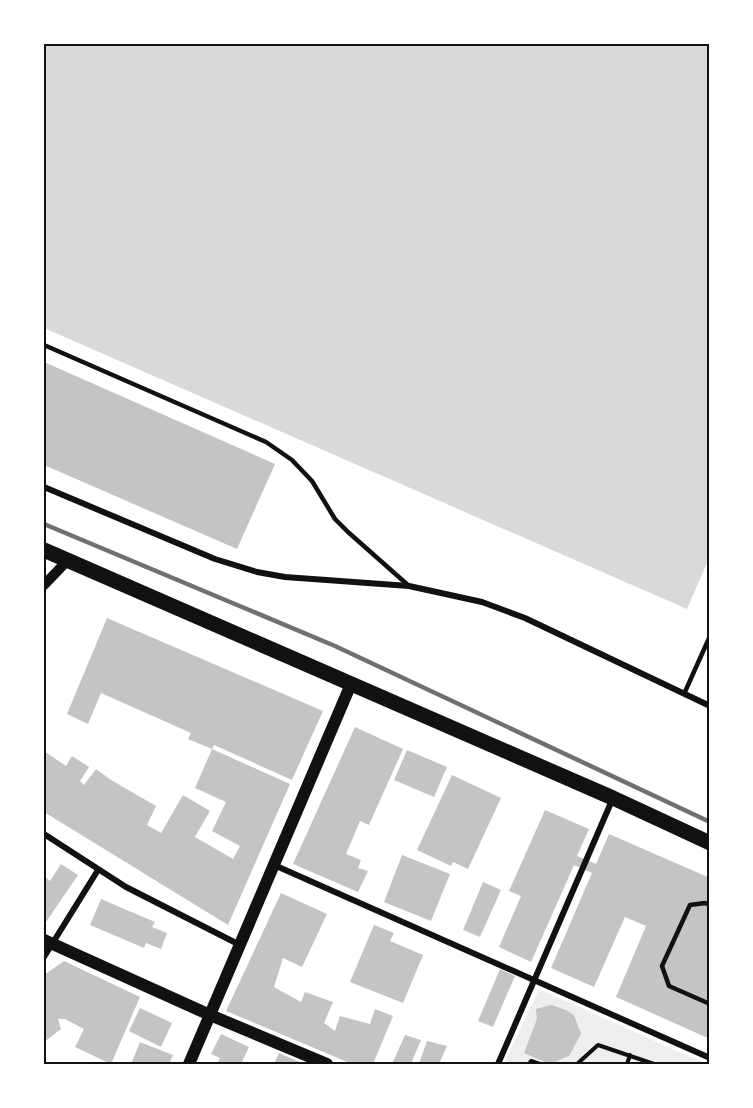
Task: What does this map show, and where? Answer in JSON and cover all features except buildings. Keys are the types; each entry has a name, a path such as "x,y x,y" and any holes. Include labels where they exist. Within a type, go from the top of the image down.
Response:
{"main road":[{"path":"44,550 613,798 710,843"},
{"path":"189,1065 351,684"},
{"path":"48,942 327,1065"}],"street":[{"path":"44,487 215,560 257,572 285,577 409,586 473,600 525,618 710,706"},
{"path":"44,585 68,560"},
{"path":"498,1065 613,798"},
{"path":"44,834 98,870 240,945"},
{"path":"274,865 535,981 573,1001 709,1058"},
{"path":"44,957 48,942 98,870"}],"lane":[{"path":"44,345 266,442 292,460 312,482 335,519 409,586"},
{"path":"684,694 710,636"},
{"path":"710,905 705,903 690,905 662,966 669,986 710,1004"},
{"path":"706,1064 709,1058"}],"path":[{"path":"577,1065 598,1046 654,1065"},
{"path":"627,1065 630,1055"},
{"path":"529,1065 531,1061 540,1065"}],"shaded area":[{"path":"44,44 709,44 710,556 687,609 44,328"},
{"path":"539,989 706,1064 504,1064"}],"railway":[{"path":"44,524 335,646 710,822"}]}
